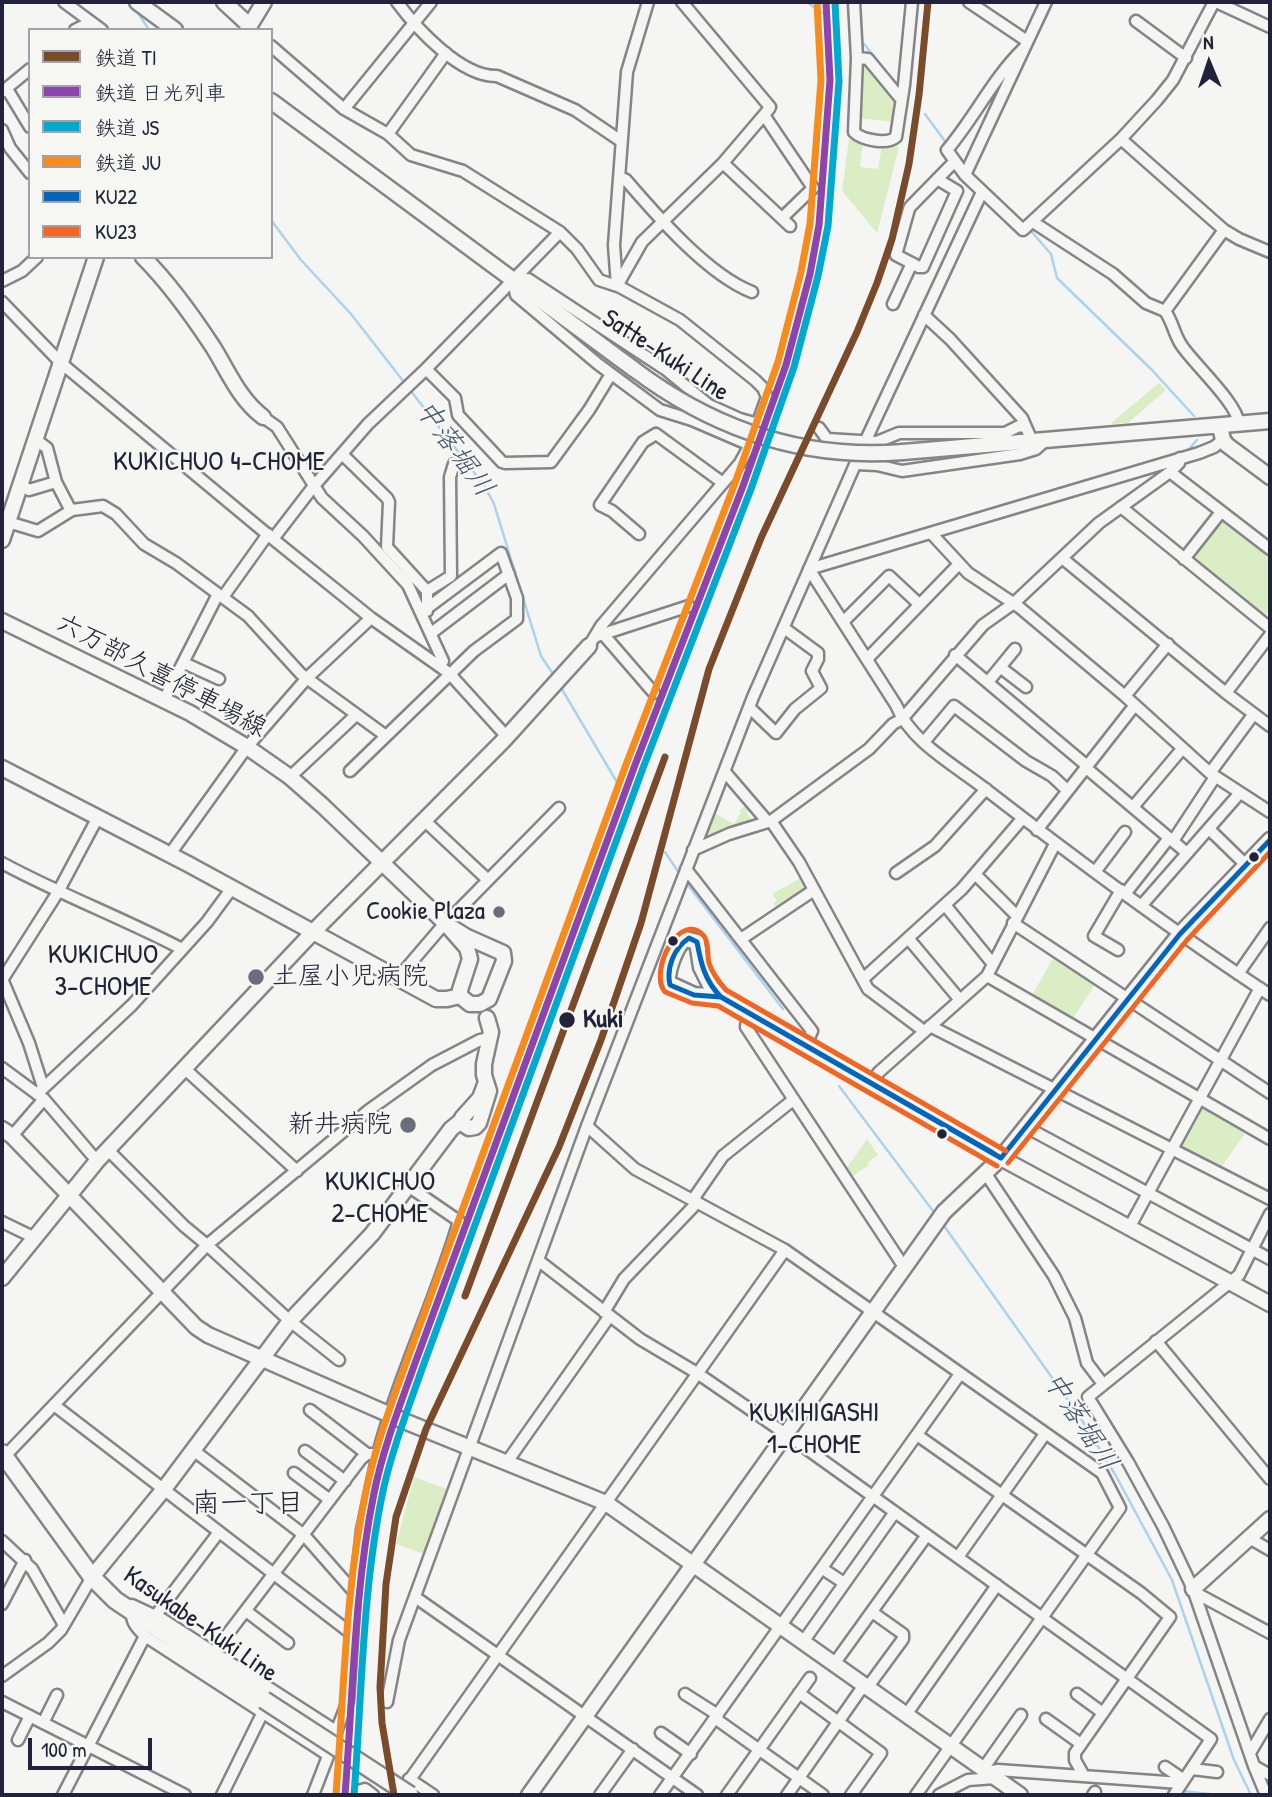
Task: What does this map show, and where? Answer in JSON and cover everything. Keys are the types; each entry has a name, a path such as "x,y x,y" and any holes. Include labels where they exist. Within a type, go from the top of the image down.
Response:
{"main road":[{"name":"Kasukabe-Kuki Line","path":"3,1455 92,1577 115,1600 264,1706 404,1789"}],"street":[{"path":"64,2 99,28"},
{"path":"137,2 171,28"},
{"path":"251,28 264,2"},
{"path":"397,2 413,24 446,53 483,76 497,76 575,110 621,141"},
{"path":"344,109 431,2"},
{"path":"617,286 614,245 627,72 648,2"},
{"path":"617,286 642,242 723,163 770,107 682,2"},
{"path":"854,2 856,58 853,128 856,135 887,142 894,140 904,85 912,2"},
{"path":"969,2 1025,45"},
{"path":"965,175 1046,2"},
{"path":"1025,45 1003,68 947,150 965,175 1023,230 1121,139 1173,80 1215,2 1270,27"},
{"path":"231,5 250,28"},
{"path":"1136,21 1186,58"},
{"path":"79,28 91,22"},
{"path":"2,1278 33,1237 103,1156 314,932 507,737 596,639 601,626 740,463 750,445 767,397 763,388 680,320 617,286 599,280 577,248 561,232 463,171 411,155 388,134 344,109 273,48"},
{"path":"388,134 446,53"},
{"path":"856,58 868,59 901,99"},
{"path":"28,71 4,91 28,124"},
{"name":"Satte-Kuki Line","path":"273,102 635,370 691,408 764,438 839,452 904,452 1039,440 1221,433 1239,424 1270,421"},
{"path":"764,115 813,188 782,218"},
{"path":"2,130 10,148 28,170"},
{"path":"1121,139 1224,229 1239,239 1270,252"},
{"path":"937,179 957,191 923,267 896,255 909,209 937,179 955,161"},
{"path":"723,163 790,226"},
{"path":"620,177 626,180 663,222 733,283 752,292"},
{"path":"387,1702 398,1643 587,1126 753,697 865,442 982,192"},
{"path":"1033,222 1113,274 1146,303 1165,312 1181,345 1230,404 1238,415 1239,424"},
{"path":"1165,312 1224,229"},
{"path":"164,700 221,596 270,537 368,424 561,232"},
{"path":"2,281 22,271 35,259"},
{"path":"2,540 95,259"},
{"path":"145,259 166,280 211,345 243,398 277,428 313,487 424,601 441,663"},
{"path":"893,304 912,263"},
{"path":"513,280 528,279 665,369 709,405 758,424"},
{"path":"513,280 516,295 611,374 660,410 692,420 750,445"},
{"path":"2,302 61,363 270,537 371,618 441,663 507,737"},
{"path":"856,464 877,465 902,471 1020,454 1036,449 1039,440 1025,426 1022,418 950,339 924,315"},
{"path":"426,369 455,398 458,415 505,463 551,462 589,410 611,374"},
{"path":"819,428 827,439 877,442 899,433 1005,433 1025,426"},
{"path":"809,569 1210,449 1221,433 1270,477"},
{"path":"639,534 612,511 600,505 643,442 656,434 723,483"},
{"path":"35,439 47,448 56,482 72,510"},
{"path":"342,454 389,502 387,547 424,601 444,655 441,663"},
{"path":"694,850 729,834 769,821 869,749 893,724 902,719 983,625 1014,603 1098,523 1170,472 1180,458"},
{"path":"424,601 451,576 450,477 454,464"},
{"path":"1170,472 1270,549"},
{"path":"20,484 29,490 56,482"},
{"path":"8,522 38,531 72,510 103,506 116,514 144,544 248,616 307,678 386,736"},
{"path":"1121,507 1269,623"},
{"path":"1184,559 1221,512"},
{"path":"931,533 959,564 979,581 1014,603 1125,696 1212,775 1270,812"},
{"path":"350,771 449,673 517,620 517,598 500,553 424,601"},
{"path":"1062,558 1270,726"},
{"path":"867,659 959,564"},
{"path":"809,569 844,621 902,719 924,742 1055,844 1270,995"},
{"path":"434,631 509,574"},
{"path":"844,621 889,576 919,604"},
{"path":"596,639 689,606"},
{"path":"170,854 247,747 307,678 371,618"},
{"name":"六万部久喜停車場線","path":"2,621 164,700 247,747 290,778 446,924"},
{"path":"750,708 776,733 795,709 821,688 812,671 818,653 784,628"},
{"path":"1226,693 1270,635"},
{"path":"596,639 654,693"},
{"path":"1125,696 1168,644"},
{"path":"988,682 1015,649"},
{"path":"955,655 1187,853"},
{"path":"184,663 219,678"},
{"path":"1000,667 1026,687"},
{"path":"1037,830 1135,705"},
{"path":"924,742 954,706 1068,790"},
{"path":"290,778 356,715"},
{"path":"1118,950 1094,936 1123,892 1171,839 1254,715"},
{"path":"1133,807 1182,750"},
{"path":"2,768 170,854 436,999 465,1000 480,1004 489,999"},
{"path":"725,772 769,821 799,862 868,989 927,1029 1055,1090 1270,1199"},
{"path":"896,873 935,846 986,789"},
{"path":"1141,906 1239,794"},
{"path":"398,978 446,924 559,808"},
{"path":"41,1093 29,1043 2,980 58,892 98,817"},
{"path":"863,979 945,905 1022,819"},
{"path":"425,821 488,880"},
{"path":"1209,829 1246,864"},
{"path":"1095,872 1125,832"},
{"path":"529,1795 939,1218 1001,1158 1180,934 1270,840"},
{"path":"871,1083 879,1072 987,976 1055,844"},
{"path":"2,863 182,949"},
{"path":"686,871 812,1031 806,1045"},
{"path":"975,874 1015,920 1270,1093"},
{"path":"232,888 207,922 106,1030 41,1093 7,1133 160,1291 196,1327 208,1335 389,1414 606,1503 1020,1795"},
{"path":"741,939 814,890"},
{"path":"945,905 993,964"},
{"path":"446,924 455,927 467,937 501,951 504,957 489,999 487,1017"},
{"path":"446,924 467,948 470,958"},
{"path":"1238,974 1270,928"},
{"path":"908,938 960,1000"},
{"path":"721,997 694,995 668,983 667,976 680,943 685,939 697,942 704,973 721,997 1001,1158 1270,1304"},
{"path":"2,1676 48,1643 64,1625 92,1577 163,1489 290,1321 372,1234 453,1127 462,1120 463,1124 472,1128 479,1124 489,1091 484,1064 491,1026 487,1017 465,1000 460,990 470,958 479,946 485,945"},
{"path":"987,976 1270,1139"},
{"path":"1129,1228 1260,988"},
{"path":"748,1013 746,1027 904,1266"},
{"path":"3,1455 207,1245 369,1110 432,1065 480,1040 490,1038"},
{"path":"2,1068 41,1093 103,1156 290,1321 339,1360"},
{"path":"185,1069 297,1171"},
{"path":"506,1462 607,1314 624,1279 693,1207 696,1195 723,1156 793,1100"},
{"path":"587,1126 635,1169 785,1250 1102,1474 1120,1508 916,1795"},
{"path":"1026,1127 1270,1259"},
{"path":"986,1174 1054,1276 1075,1318 1087,1363 1103,1384"},
{"path":"313,1795 348,1701 355,1593 373,1454 436,1290 459,1221 408,1186"},
{"path":"1266,1795 1194,1591 1163,1526 1088,1397 1240,1273 1270,1214"},
{"path":"2,1222 33,1237"},
{"path":"433,1795 404,1789 785,1250"},
{"path":"538,1261 640,1339 698,1373 786,1434 997,1585 1041,1620 1211,1739 1179,1788"},
{"path":"1156,1340 1270,1479"},
{"path":"660,1795 960,1374"},
{"path":"54,1405 352,1634"},
{"path":"310,1410 373,1454"},
{"path":"917,1434 1141,1593 1170,1617 1076,1753 1075,1760 1084,1776"},
{"path":"958,1557 1045,1434"},
{"path":"193,1450 304,1535 355,1593"},
{"path":"304,1451 345,1481"},
{"path":"214,1653 345,1481 373,1454"},
{"path":"294,1473 330,1500"},
{"path":"803,1642 895,1511"},
{"path":"1194,1591 1270,1519"},
{"path":"156,1615 219,1532"},
{"path":"835,1664 927,1535"},
{"path":"1249,1538 1270,1550"},
{"path":"2,1541 25,1560 64,1625"},
{"path":"2,1604 25,1560"},
{"path":"823,1569 844,1583"},
{"path":"906,1715 997,1585"},
{"path":"1194,1591 1270,1633"},
{"path":"415,1597 697,1795"},
{"path":"115,1600 156,1615 336,1731"},
{"path":"246,1611 288,1643"},
{"path":"132,1612 131,1618 135,1626 145,1636 264,1706 328,1755"},
{"path":"787,1795 903,1639 902,1634 872,1612"},
{"path":"63,1795 145,1636"},
{"path":"727,1795 810,1678"},
{"path":"799,1693 881,1753 851,1795"},
{"path":"685,1694 823,1795"},
{"path":"1077,1694 1104,1713"},
{"path":"43,1723 57,1695"},
{"path":"2,1702 186,1795"},
{"path":"222,1795 264,1706"},
{"path":"988,1773 1021,1715"},
{"path":"18,1740 30,1716"},
{"path":"1046,1719 1081,1744"},
{"path":"1250,1753 1270,1719"},
{"path":"660,1733 691,1754"},
{"path":"600,1795 633,1749"},
{"path":"1254,1766 1270,1775"},
{"path":"1165,1767 1179,1788"},
{"path":"1192,1769 1217,1772"},
{"path":"939,1795 968,1780 998,1770 1084,1776 1179,1788"},
{"path":"360,1795 365,1789 373,1795"}],"green space":[{"path":"866,63 897,99 894,122 859,118 861,65"},
{"path":"849,139 863,141 860,167 878,169 882,144 899,147 877,233 842,191"},
{"path":"1159,383 1166,390 1128,423 1110,424"},
{"path":"1222,520 1270,555 1270,609 1264,618 1191,559"},
{"path":"749,803 753,808 747,813 753,822 730,831 727,826 721,829 723,834 701,842 714,813 734,824 741,813 739,811"},
{"path":"804,876 811,889 779,911 773,903 777,901 772,894"},
{"path":"1057,957 1095,981 1073,1018 1069,1019 1033,998 1053,958"},
{"path":"1199,1107 1243,1130 1244,1135 1220,1169 1179,1147"},
{"path":"867,1139 878,1155 850,1178 845,1170"},
{"path":"414,1477 449,1490 424,1554 396,1544"}],"waterway":[{"path":"807,2 822,13"},
{"name":"中落堀川","path":"135,8 148,28"},
{"path":"864,44 896,84"},
{"path":"925,114 947,144"},
{"name":"中落堀川","path":"273,223 301,260 351,314 484,485 494,504 541,656 555,677"},
{"path":"1030,230 1051,254 1057,278 1152,370 1194,416"},
{"path":"1190,448 1197,440"},
{"name":"中落堀川","path":"560,686 618,784"},
{"name":"中落堀川","path":"665,852 681,876"},
{"name":"中落堀川","path":"685,881 783,1009"},
{"name":"中落堀川","path":"839,1086 936,1215"},
{"name":"中落堀川","path":"942,1223 1080,1417 1116,1476 1172,1580 1234,1760 1251,1795"},
{"path":"951,1784 967,1775"},
{"path":"1011,1776 1102,1782"},
{"path":"1119,1783 1175,1790"},
{"path":"1182,1791 1218,1795"}],"rail line":[{"name":"JU","path":"336,1794 354,1566 366,1491 379,1442 627,762 735,483 778,362 810,224 821,80 817,2"},
{"name":"日光列車","path":"345,1795 362,1568 374,1493 387,1445 635,765 743,486 786,365 810,274 819,225 830,80 826,2"},
{"name":"JS","path":"354,1795 371,1566 383,1491 396,1445 643,768 751,489 794,367 828,226 839,81 835,2"},
{"name":"TI","path":"394,1795 382,1723 380,1687 386,1584 396,1517 426,1429 559,1147 601,1040 641,923 709,669 761,538 877,283 892,239 909,164 928,2"},
{"name":"TI","path":"465,1296 665,757"}],"transit line":[{"name":"KU22","path":"1001,1158 1180,934 1270,840"},
{"name":"KU23","path":"1008,1163 1187,940 1270,852"},
{"name":"KU23","path":"997,1166 718,1006 692,1003 665,992 661,982 661,970 670,946 677,936 686,930 695,930 706,939 710,967 726,990 1006,1151"},
{"name":"KU22","path":"689,938 697,942 704,972 721,997 694,995 670,985 672,959 679,947 689,938"},
{"name":"KU22","path":"721,997 993,1153 1001,1158 721,997"}],"place":[{"name":"Cookie Plaza","path":"499,912"},
{"name":"土屋小児病院","path":"256,977"},
{"name":"Kuki","path":"567,1020"},
{"name":"新井病院","path":"408,1125"}],"district":[{"name":"KUKICHUO 4-CHOME","path":"219,463"},
{"name":"KUKICHUO 3-CHOME","path":"103,972"},
{"name":"KUKICHUO 2-CHOME","path":"380,1199"},
{"name":"KUKIHIGASHI 1-CHOME","path":"814,1430"},
{"name":"南一丁目","path":"248,1505"}]}
